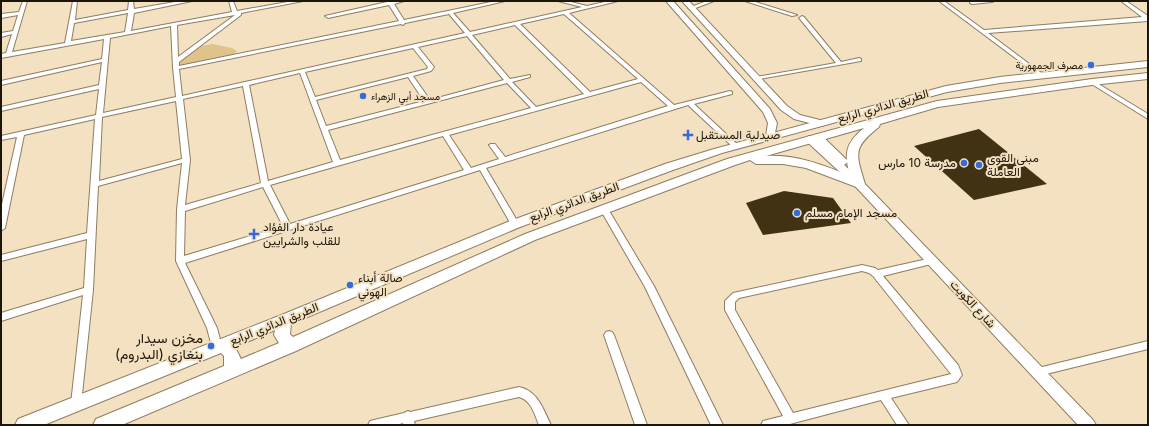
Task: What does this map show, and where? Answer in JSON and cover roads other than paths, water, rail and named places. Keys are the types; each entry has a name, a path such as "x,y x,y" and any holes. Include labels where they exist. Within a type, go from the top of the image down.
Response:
{"main road":[{"path":"669,1 771,117 774,127 771,136"},
{"path":"688,4 790,114 821,124"},
{"name":"الطريق الدائري الرابع","path":"24,425 284,320 515,224 669,167 735,146 821,124 932,92 1000,80 1042,76 1147,73"},
{"name":"الطريق الدائري الرابع","path":"102,425 290,346 530,237 730,162 813,138 878,122 937,104 1147,73"},
{"path":"859,184 853,163 852,147 857,138 878,122"},
{"name":"شارع الكويت","path":"813,138 859,184 1088,425"},
{"path":"730,162 770,159 792,160 813,165 859,184"},
{"path":"284,320 282,335 290,346"},
{"path":"220,346 232,355 233,365 231,370"}],"street":[{"path":"8,55 25,1"},
{"path":"68,44 76,1"},
{"path":"128,33 131,1"},
{"path":"71,22 188,1"},
{"path":"177,65 239,14 235,13 232,1"},
{"path":"1,56 301,1"},
{"path":"328,16 390,2 402,1"},
{"path":"177,65 403,23 503,1"},
{"path":"560,1 589,7"},
{"path":"1,138 246,85 302,71 616,1"},
{"path":"688,4 712,1"},
{"path":"747,1 794,15"},
{"path":"941,1 1042,76"},
{"path":"976,2 992,1"},
{"path":"1123,1 1148,18"},
{"path":"390,2 403,23"},
{"path":"450,12 508,81 534,108"},
{"path":"565,12 673,107"},
{"path":"1,16 21,13"},
{"path":"802,18 840,64"},
{"path":"983,32 1148,18"},
{"path":"516,23 588,94"},
{"path":"174,24 186,160 181,209 180,261 220,346"},
{"path":"1,35 15,32"},
{"path":"76,404 88,290 94,185 107,37"},
{"path":"313,99 410,75 431,68 415,46"},
{"path":"1,83 104,60"},
{"path":"756,79 859,60"},
{"path":"302,71 337,163"},
{"path":"410,75 428,102"},
{"path":"324,129 528,76"},
{"path":"181,209 337,163 534,108 642,80"},
{"path":"1092,82 1148,117"},
{"path":"246,85 265,184 288,228"},
{"path":"1,109 102,86"},
{"path":"180,261 688,102 730,93"},
{"path":"688,102 735,146"},
{"path":"1,228 21,133"},
{"path":"445,134 468,171"},
{"path":"493,145 504,160"},
{"path":"94,185 186,160"},
{"path":"482,166 515,224"},
{"path":"604,209 649,286 717,425"},
{"path":"1,258 91,235"},
{"path":"876,274 932,261"},
{"path":"767,425 883,395 953,380 957,375 954,368 872,270 862,268 736,295 732,298 730,310 790,419"},
{"path":"1,316 88,290"},
{"path":"609,335 641,425"},
{"path":"1038,372 1148,345"},
{"path":"374,425 409,421 524,392 530,397 545,425"},
{"path":"883,395 903,425"}],"place":[{"name":"مصرف الجمهورية","path":"1091,65"},
{"name":"مسجد أبي الزهراء","path":"363,96"},
{"name":"صيدلية المستقبل","path":"688,135"},
{"name":"مدرسة 10 مارس","path":"964,163"},
{"name":"مبنى القوى العاملة","path":"979,165"},
{"name":"مسجد الإمام مسلم","path":"797,213"},
{"name":"عيادة دار الفؤاد للقلب والشرايين","path":"254,234"},
{"name":"صالة أبناء الهوني","path":"350,285"},
{"name":"مخزن سيدار بنغازي (البدروم)","path":"211,346"}]}
